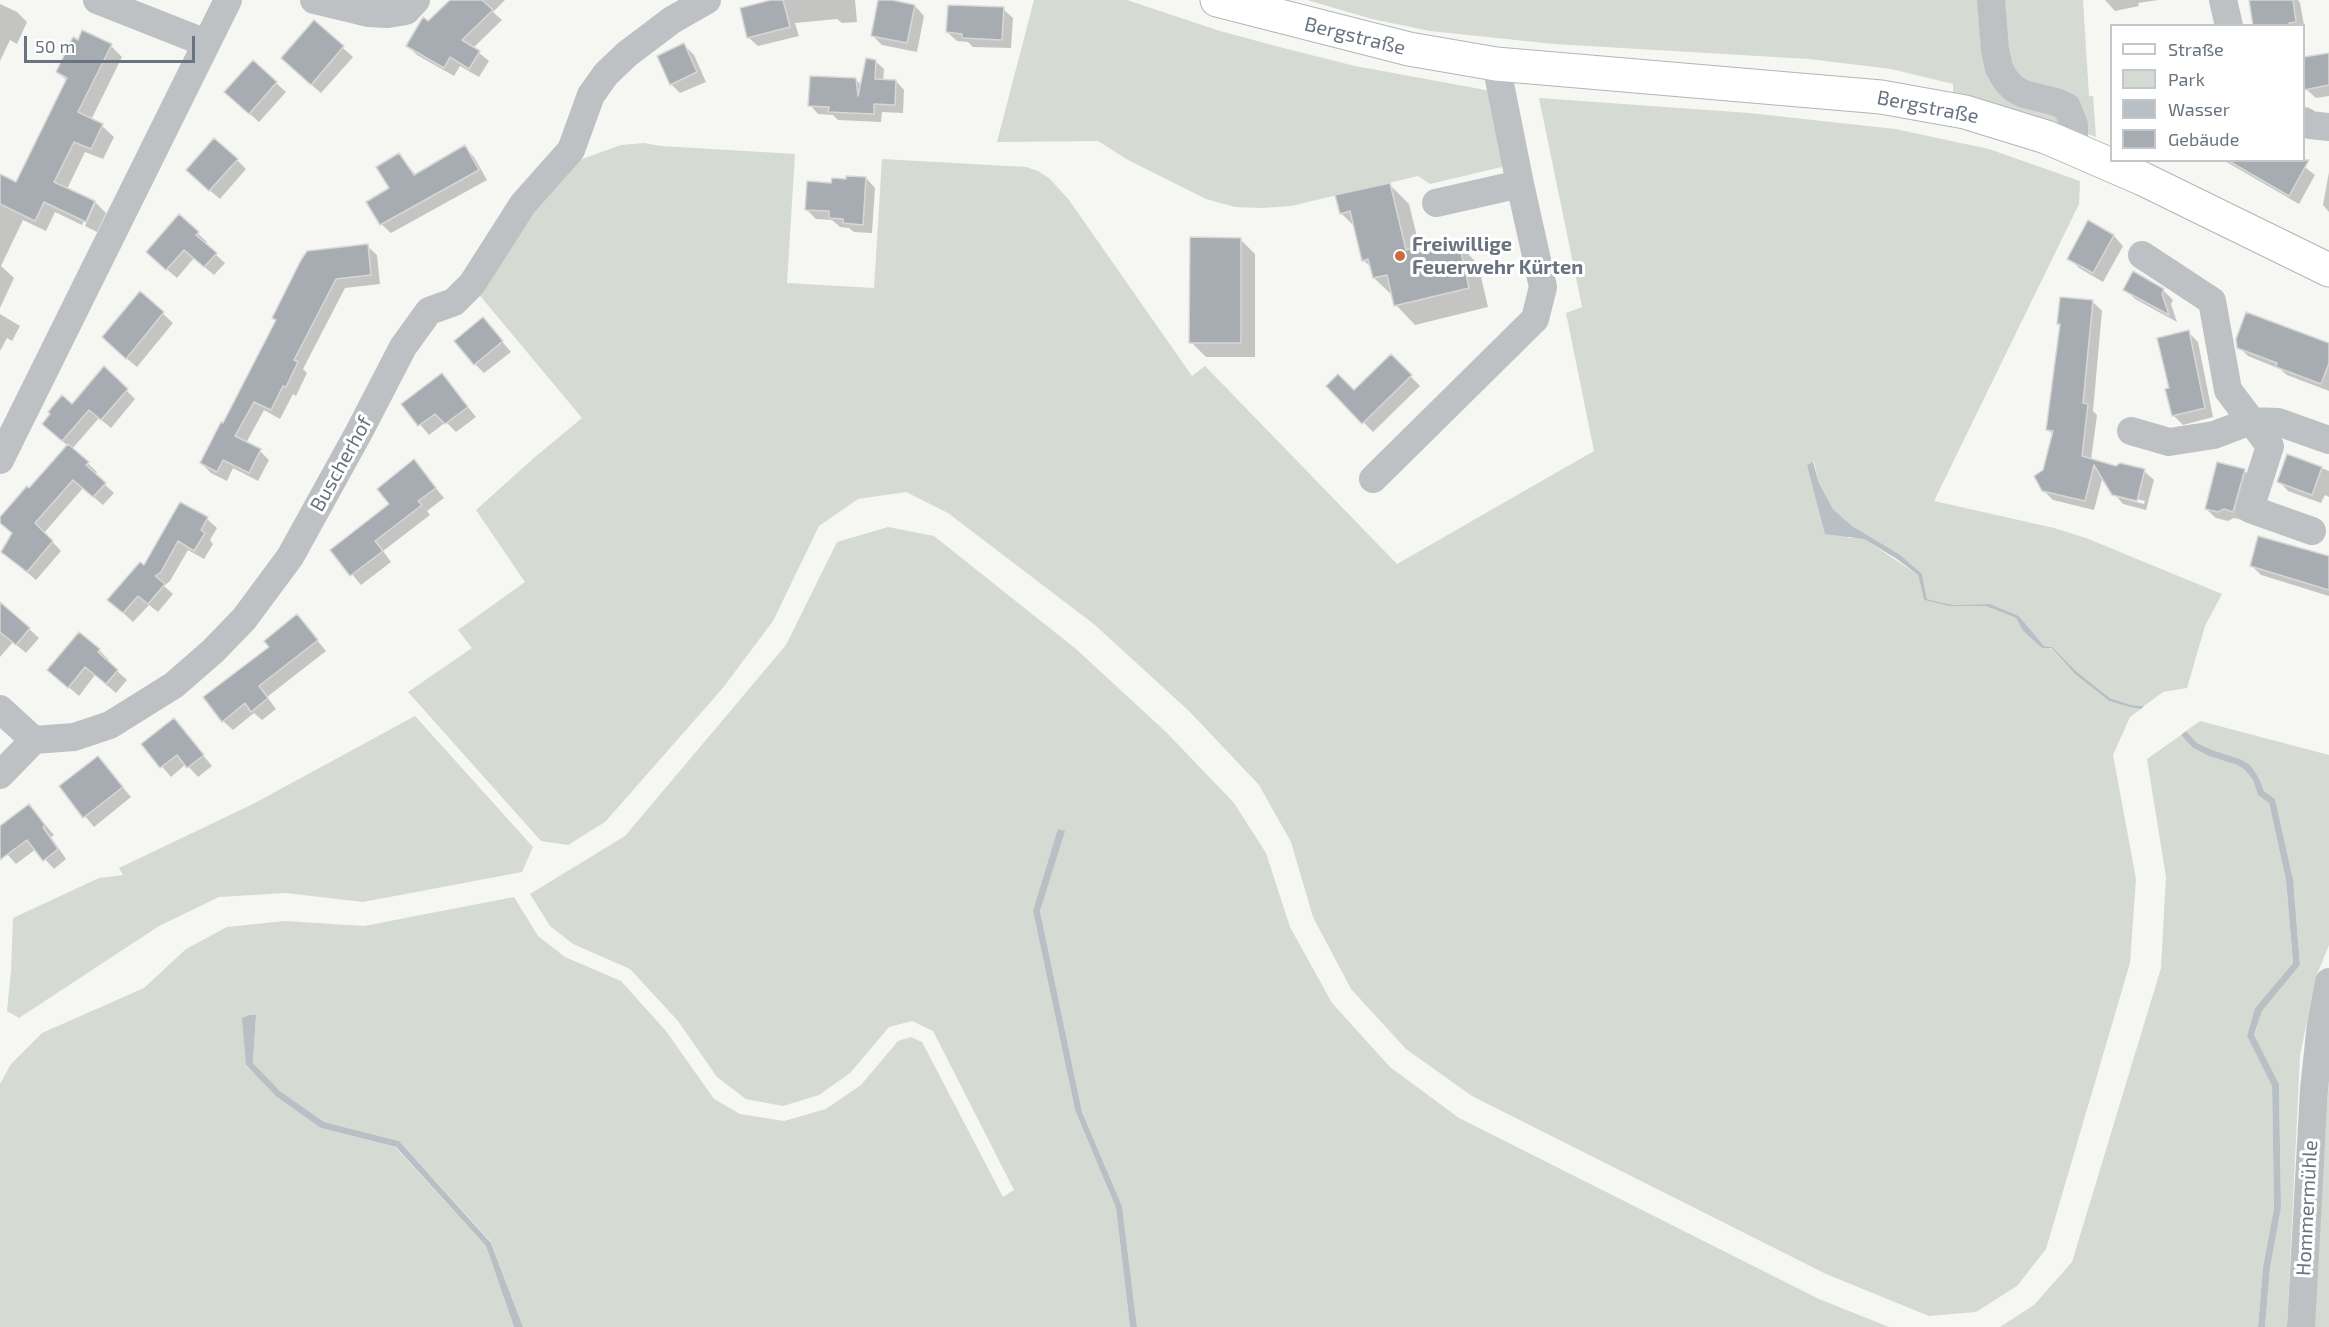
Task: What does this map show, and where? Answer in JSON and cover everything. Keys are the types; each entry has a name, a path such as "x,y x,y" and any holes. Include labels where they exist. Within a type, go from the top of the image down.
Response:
{"main road":[{"name":"Bergstraße","path":"1216,0 1409,50 1496,64 1881,97 1965,112 2074,149 2143,179 2329,270"}],"street":[{"path":"97,0 206,43"},
{"path":"0,460 228,0"},
{"path":"314,0 368,13 388,14 406,11 416,0"},
{"name":"Buscherhof","path":"34,740 74,737 110,725 174,685 213,651 244,619 290,557 403,347 429,312 454,302 472,284 523,204 571,150 591,94 606,74 627,54 672,20 707,0"},
{"path":"1990,0 1995,50 1999,68 2005,79 2013,88 2024,94 2067,107 2074,125 2074,149"},
{"path":"2223,0 2229,24"},
{"path":"1373,479 1536,319 1543,287 1496,64"},
{"path":"2305,122 2310,125 2329,127"},
{"path":"1436,204 1521,184"},
{"path":"2142,255 2211,301 2228,390 2270,446 2250,509 2312,531"},
{"path":"2131,431 2169,442 2214,435 2252,421 2278,422 2329,440"},
{"path":"0,709 34,740 0,775"},
{"name":"Hommermühle","path":"2301,1327 2314,1089 2321,1024 2329,982"}],"green space":[{"path":"1034,0 1127,0 1220,31 1355,66 1491,91 1506,166 1430,184 1418,176 1291,206 1235,207 1206,199 1128,160 1098,141 997,142"},
{"path":"1307,0 1984,0 1989,54 2052,107 2061,125 2027,113 1953,94 1953,84 1891,69 1809,59 1554,44 1430,31 1372,19"},
{"path":"1997,0 2083,0 2089,96 2093,96 2096,137 2087,134 2012,77"},
{"path":"1539,98 1749,113 1895,129 1989,149 2080,181 2079,204 1934,501 2054,528 2086,538 2222,594 2205,626 2187,688 2163,692 2144,706 2131,705 2110,698 2077,672 2052,647 2044,646 2019,616 1990,604 1953,605 1927,599 1922,574 1852,526 1833,509 1819,483 1814,462 1807,465 1813,481 1848,538 1863,538 1918,575 1924,600 1949,606 1986,606 2016,618 2023,631 2042,648 2050,648 2075,674 2109,701 2141,709 2130,717 2113,755 2136,879 2130,963 2046,1249 2017,1286 1976,1312 1929,1316 1826,1274 1472,1096 1406,1049 1351,989 1313,917 1291,842 1259,785 1190,712 1095,625 948,513 906,492 858,499 819,526 773,621 722,689 605,822 568,845 541,841 408,692 472,648 458,630 525,582 476,510 582,418 476,291 526,209 574,162 621,145 644,143 795,154 787,283 874,288 882,159 1026,167 1038,171 1049,178 1069,200 1192,376 1205,366 1397,564 1594,451 1566,313 1582,307"},
{"path":"888,527 934,536 1076,649 1167,733 1234,803 1266,853 1290,927 1332,1003 1390,1067 1459,1118 1819,1299 1889,1327 1137,1327 1122,1206 1082,1112 1040,911 1064,831 1033,911 1075,1110 1116,1208 1130,1327 523,1327 491,1242 399,1141 324,1122 280,1091 253,1063 256,1016 246,1066 321,1128 395,1147 486,1246 514,1327 0,1327 0,1084 11,1064 42,1033 144,988 186,949 227,927 285,921 364,926 514,897 538,936 565,957 621,981 666,1031 714,1099 740,1114 784,1121 826,1109 861,1085 898,1041 911,1037 922,1042 1003,1197 1014,1190 933,1031 912,1021 889,1027 850,1073 819,1095 783,1106 746,1099 717,1077 678,1021 630,969 573,944 550,926 530,894 625,836 786,645 837,542"},
{"path":"415,716 533,847 522,872 363,902 286,893 219,897 159,926 19,1018 7,1011 13,918 99,878 123,875 119,868 253,804"},
{"path":"2200,721 2329,755 2329,945 2316,977 2300,1056 2287,1327 2265,1327 2270,1268 2281,1208 2279,1084 2254,1036 2262,1011 2300,965 2293,879 2275,799 2264,791 2259,777 2240,759 2197,743 2186,731"},
{"path":"2181,735 2193,748 2237,765 2245,770 2253,780 2258,795 2269,803 2286,880 2293,963 2255,1008 2247,1036 2272,1086 2274,1208 2263,1267 2258,1327 2000,1327 2034,1305 2072,1262 2161,968 2166,877 2147,759"},
{"path":"2329,1077 2329,1327 2313,1327"}],"water":[{"path":"1813,462 1819,483 1833,509 1852,526 1900,555 1922,574 1927,599 1953,605 1990,604 2019,616 2044,646 2052,647 2077,672 2110,698 2131,705 2144,706 2141,709 2109,701 2075,674 2051,648 2042,648 2023,631 2016,618 1986,606 1949,606 1924,600 1918,575 1897,559 1864,539 1825,534 1807,465"},
{"path":"2186,731 2197,743 2250,765 2264,791 2275,799 2293,879 2300,965 2262,1011 2254,1035 2279,1084 2281,1208 2270,1268 2265,1327 2258,1327 2263,1267 2274,1208 2272,1086 2247,1036 2255,1008 2293,963 2286,880 2269,803 2258,795 2253,780 2245,770 2193,748 2181,735"},
{"path":"1058,829 1065,831 1040,911 1082,1112 1122,1206 1137,1327 1130,1327 1116,1208 1075,1110 1033,911"},
{"path":"256,1015 253,1063 280,1091 324,1122 399,1141 491,1243 523,1327 514,1327 486,1246 396,1147 321,1128 276,1096 246,1065 242,1018"}],"building":[{"path":"450,0 482,0 493,10 462,40 480,51 469,69 450,57 444,68 406,46 423,17 428,21"},
{"path":"771,0 783,0 790,27 747,38 740,8"},
{"path":"878,0 892,0 915,5 907,43 871,36"},
{"path":"2249,0 2293,0 2296,22 2253,24"},
{"path":"948,5 1004,7 1002,40 962,38 962,34 946,32"},
{"path":"314,20 344,46 311,85 281,58"},
{"path":"82,30 112,44 78,112 103,124 91,149 74,142 54,182 95,201 86,222 44,202 35,221 0,204 0,174 16,182 67,78 56,72 73,37 78,40"},
{"path":"684,43 697,72 670,85 657,56"},
{"path":"2329,53 2329,85 2305,90 2305,57"},
{"path":"866,58 876,60 875,79 896,80 895,105 874,104 874,114 828,112 829,107 808,106 810,76 856,78 858,96"},
{"path":"253,60 277,82 249,114 224,92"},
{"path":"214,138 238,159 209,191 186,170"},
{"path":"465,145 479,170 380,225 366,202 389,188 376,167 399,153 414,175"},
{"path":"2309,160 2289,196 2230,162 2305,162"},
{"path":"846,176 866,177 863,225 843,223 843,219 829,218 829,211 805,210 807,181 831,183 832,178 846,179"},
{"path":"1390,183 1406,250 1413,248 1414,253 1459,243 1469,288 1394,306 1387,275 1373,278 1368,259 1362,261 1350,211 1340,214 1335,195"},
{"path":"179,214 199,232 196,235 217,253 204,267 184,250 166,270 146,252"},
{"path":"2088,220 2114,235 2093,273 2067,259"},
{"path":"1190,237 1241,238 1241,343 1189,343"},
{"path":"368,244 371,275 336,279 294,360 298,362 286,387 283,386 271,410 254,402 235,436 261,449 249,473 223,460 217,472 200,463 276,320 272,318 307,251"},
{"path":"2133,271 2164,289 2162,294 2169,315 2123,290"},
{"path":"140,291 164,312 126,359 102,337"},
{"path":"2060,297 2093,300 2083,403 2088,404 2082,456 2116,466 2120,463 2145,469 2137,501 2112,495 2094,465 2085,501 2042,491 2034,476 2043,470 2053,431 2046,430 2060,324 2057,324"},
{"path":"2246,312 2329,343 2329,363 2321,384 2276,367 2277,363 2237,348 2236,339"},
{"path":"483,317 503,341 474,365 454,341"},
{"path":"2189,330 2205,408 2172,416 2165,389 2169,388 2157,338"},
{"path":"1391,354 1412,375 1362,424 1326,386 1338,374 1354,390"},
{"path":"104,366 128,389 101,420 89,410 62,441 42,424 50,414 48,412 62,395 72,404"},
{"path":"442,373 468,407 445,424 435,414 418,426 401,404"},
{"path":"68,444 89,462 86,465 106,483 93,497 73,480 35,523 53,541 27,572 1,552 12,533 0,523 0,517"},
{"path":"2287,454 2322,467 2312,495 2277,482"},
{"path":"414,459 436,488 418,501 422,505 375,541 383,551 350,576 330,550 389,504 377,489"},
{"path":"2217,462 2245,469 2233,512 2224,509 2218,512 2205,509"},
{"path":"180,502 208,517 201,530 205,533 194,551 178,541 161,572 155,576 165,584 148,604 138,596 123,613 107,600 140,562 144,565"},
{"path":"2258,536 2329,556 2329,590 2250,566"},
{"path":"0,602 30,628 16,645 0,632"},
{"path":"297,614 318,640 259,686 268,698 251,712 245,703 222,722 203,697 269,647 264,641"},
{"path":"79,632 100,649 98,652 118,670 106,684 85,667 68,688 47,670"},
{"path":"174,718 204,755 187,768 177,755 160,768 141,744"},
{"path":"98,756 123,787 83,818 59,786"},
{"path":"29,804 45,825 43,827 58,849 43,861 27,840 0,860 0,826"}],"place":[{"name":"Freiwillige Feuerwehr Kürten","path":"1400,256"}]}
